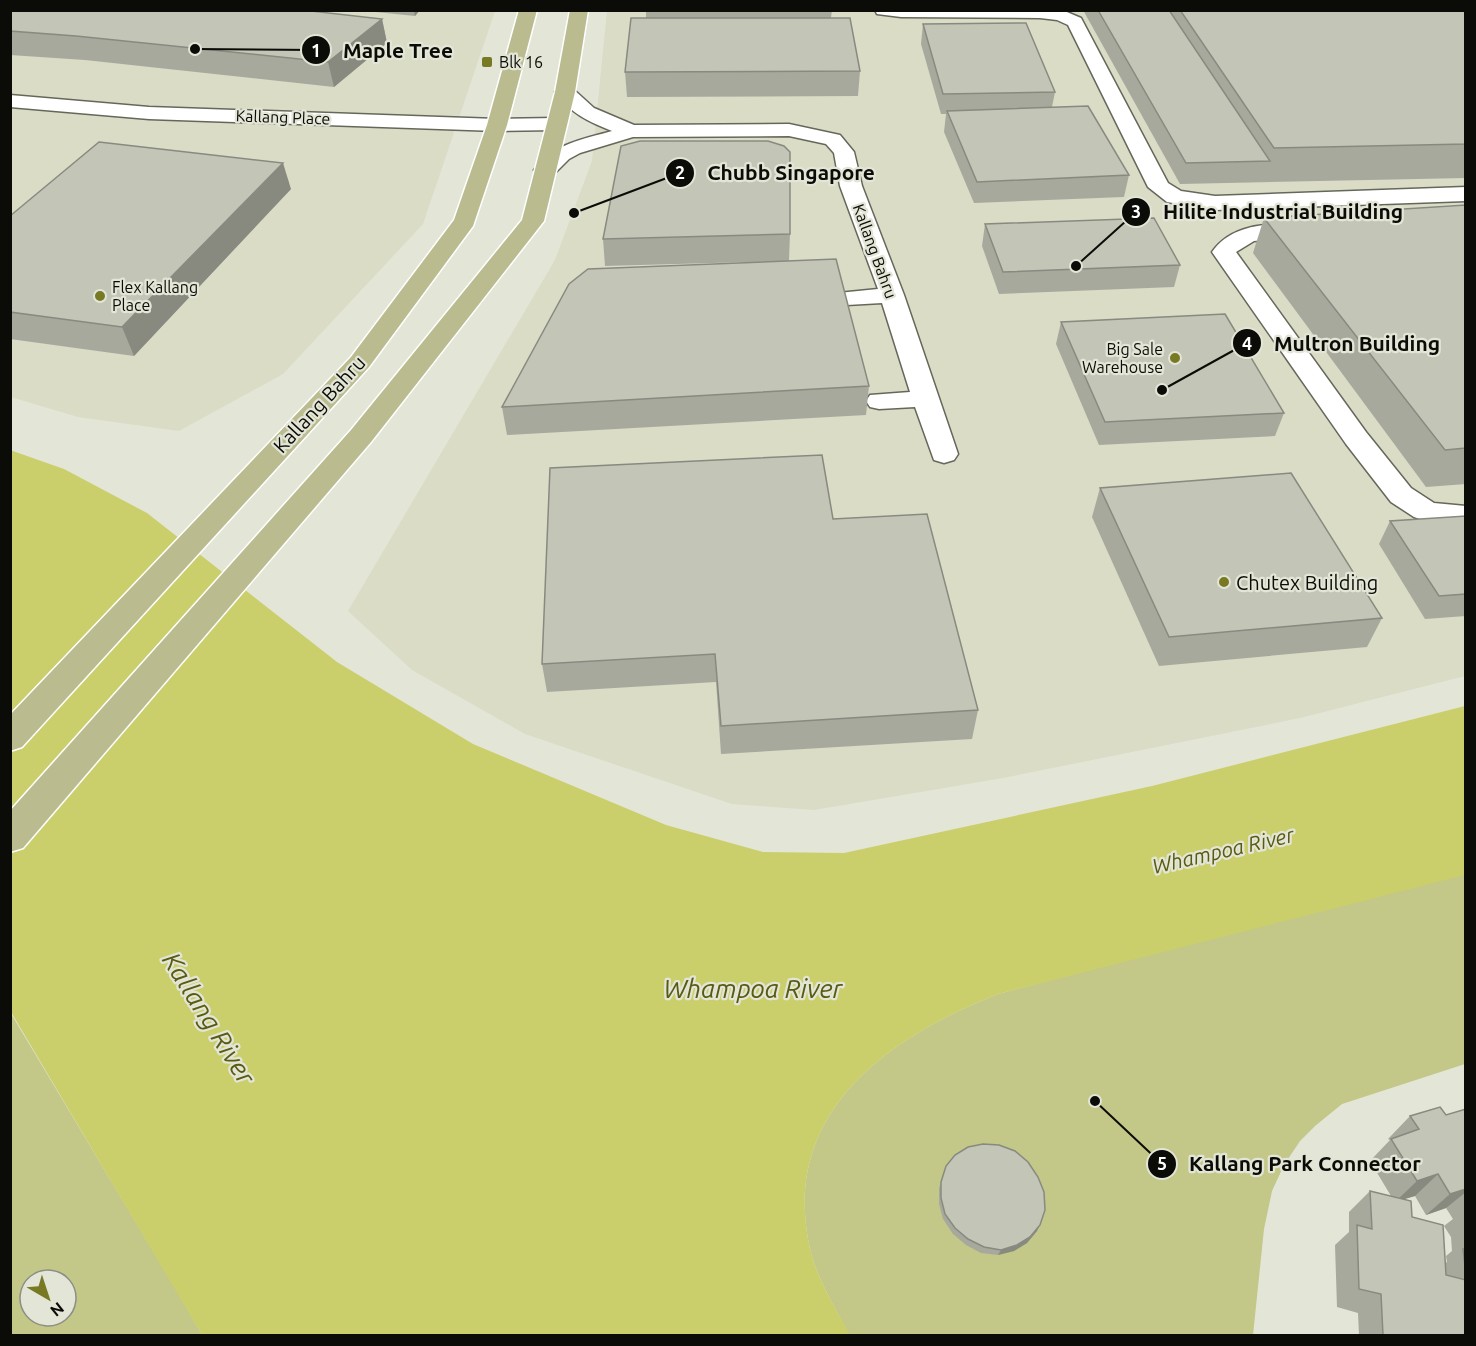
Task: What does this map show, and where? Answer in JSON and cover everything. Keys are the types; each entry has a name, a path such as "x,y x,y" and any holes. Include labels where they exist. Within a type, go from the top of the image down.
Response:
{"main road":[{"name":"Kallang Bahru","path":"10,738 360,362 465,221 497,125 528,10"},
{"path":"10,837 361,436 533,221 555,124 566,92 579,10"}],"street":[{"path":"883,10 1040,12 1070,18 1075,22 1159,187 1175,197 1215,203 1466,194"},
{"name":"Kallang Bahru","path":"566,92 578,108 592,116 632,131"},
{"name":"Kallang Place","path":"10,101 130,112 497,125 555,124"},
{"name":"Kallang Bahru","path":"545,170 562,154 573,149 632,131 789,130 833,139 844,152 851,186 892,295 944,454"},
{"path":"1331,229 1249,235 1232,242 1224,252 1356,438 1401,495 1424,510 1439,515 1466,516"},
{"path":"847,297 892,295"},
{"path":"879,400 927,399"}],"shaded area":[{"path":"10,11 495,11 423,224 283,374 179,431 78,417 11,397"},
{"path":"607,11 1465,11 1465,676 1300,718 1003,778 814,810 732,804 525,734 412,670 348,611 555,260 592,161"},
{"path":"1465,872 1465,1064 1342,1104 1300,1141 1284,1165 1272,1191 1264,1229 1253,1335 850,1336 826,1291 812,1256 805,1197 812,1155 828,1118 852,1085 883,1057 919,1032 998,994"},
{"path":"10,1012 181,1298 202,1335 11,1335"}],"water":[{"path":"10,450 64,469 147,513 337,662 473,744 666,825 763,852 844,853 1152,786 1465,706 1465,875 998,994 919,1032 883,1057 852,1085 828,1118 812,1155 805,1197 812,1256 826,1291 850,1335 202,1335 11,1012"}],"building":[{"path":"10,10 302,10 382,19 328,62 10,31"},
{"path":"1098,10 1169,10 1270,161 1186,163"},
{"path":"1180,10 1466,10 1466,144 1274,148"},
{"path":"631,18 850,18 860,71 625,72"},
{"path":"1026,23 1055,92 943,94 923,24"},
{"path":"1088,106 1129,175 977,182 947,111"},
{"path":"640,141 768,141 784,146 790,152 790,234 603,239 621,146"},
{"name":"Flex Kallang Place","path":"99,142 283,163 122,327 10,312 10,216"},
{"path":"1466,205 1466,448 1445,450 1264,218"},
{"path":"1154,218 1180,265 1003,272 985,224"},
{"path":"836,259 869,386 502,407 569,284 588,269"},
{"path":"1225,314 1284,413 1105,422 1061,322"},
{"path":"822,455 833,519 927,514 978,710 721,726 715,654 542,664 550,468"},
{"name":"Chutex Building","path":"1291,473 1382,618 1169,637 1100,488"},
{"path":"1466,516 1466,594 1439,596 1390,521"},
{"path":"1440,1107 1446,1115 1466,1109 1466,1189 1450,1194 1438,1174 1417,1181 1391,1139 1419,1129 1410,1116"},
{"path":"983,1144 999,1145 1015,1151 1028,1162 1044,1192 1045,1210 1040,1225 1030,1237 1017,1245 1001,1250 984,1247 968,1239 955,1228 945,1214 941,1198 941,1182 946,1166 955,1155 968,1147"},
{"path":"1370,1191 1411,1201 1412,1217 1443,1225 1446,1275 1466,1280 1466,1335 1383,1335 1381,1294 1359,1289 1357,1225 1372,1229"},
{"path":"1463,1249 1466,1249 1466,1275"}],"place":[{"name":"Maple Tree","path":"195,49"},
{"name":"Blk 16","path":"487,62"},
{"name":"Chubb Singapore","path":"574,213"},
{"name":"Hilite Industrial Building","path":"1076,266"},
{"name":"Flex Kallang Place","path":"100,296"},
{"name":"Big Sale Warehouse","path":"1175,358"},
{"name":"Multron Building","path":"1162,390"},
{"name":"Chutex Building","path":"1224,582"},
{"name":"Kallang Park Connector","path":"1095,1101"}],"water label":[{"name":"Whampoa River","path":"1223,850"},
{"name":"Whampoa River","path":"753,988"},
{"name":"Kallang River","path":"209,1018"}]}
